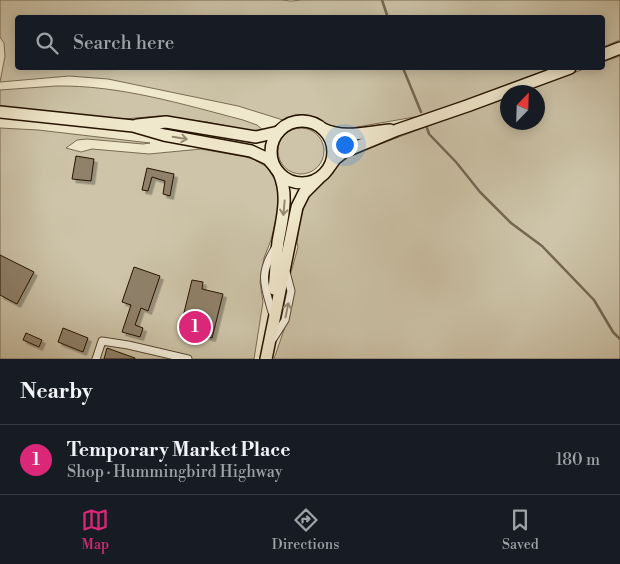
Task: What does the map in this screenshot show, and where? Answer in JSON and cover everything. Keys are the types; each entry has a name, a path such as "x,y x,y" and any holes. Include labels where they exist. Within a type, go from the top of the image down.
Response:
{"main road":[{"path":"605,54 620,48"},
{"path":"267,348 300,200 308,187 326,172 335,159 344,152 397,130 565,70"},
{"path":"0,112 133,126 164,135 252,151 268,159 287,180 308,183 318,179"},
{"path":"133,126 166,122 256,137 278,132 290,123 302,121 313,123 332,133 344,135 397,130"},
{"path":"323,129 329,137 332,146 333,156 330,166"},
{"path":"267,348 284,203 283,185 276,170 271,151 273,141 278,132"}],"street":[{"path":"96,359 102,341 188,359"}],"shaded area":[{"path":"0,0 620,0 620,40 605,46 605,15 15,15 15,70 546,70 506,85 500,85 500,87 426,115 340,130 306,115 291,116 283,120 238,106 108,79 69,76 0,82 5,56 4,43 0,37"},
{"path":"620,56 620,359 274,359 287,321 290,276 298,247 300,220 305,202 338,163 369,148 500,100 500,130 545,130 545,85 539,85 581,70 605,70 605,61"},
{"path":"56,86 127,92 243,120 257,125 263,130 255,132 207,122 159,116 124,119 0,106 0,90"},
{"path":"0,128 38,130 150,143 87,139 77,140 66,148 81,152 92,149 149,154 201,149 246,157 267,167 275,180 279,196 279,206 271,240 264,258 260,282 263,302 254,359 0,359"},
{"path":"296,128 306,128 320,138 324,151 320,164 314,170 306,174 296,174 282,164 278,156 278,146 288,132"}],"building":[{"path":"76,156 94,159 91,181 72,179"},
{"path":"147,168 174,174 170,196 163,194 165,181 152,177 148,191 142,190"},
{"path":"0,255 34,272 17,304 0,295"},
{"path":"134,267 160,276 148,311 141,308 135,325 143,328 140,337 122,332 131,305 122,302"},
{"path":"192,280 203,282 202,289 223,294 212,338 180,329"},
{"path":"63,328 88,338 83,352 58,342"},
{"path":"26,333 42,340 39,347 23,340"},
{"path":"107,348 135,358 135,359 104,359"}],"waterway":[{"path":"382,0 387,15"},
{"path":"404,70 421,112"},
{"path":"427,128 429,134 456,162 480,192 511,223 542,246 594,300 613,332 620,339"}],"place":[{"name":"Temporary Market Place","path":"195,327"}]}
